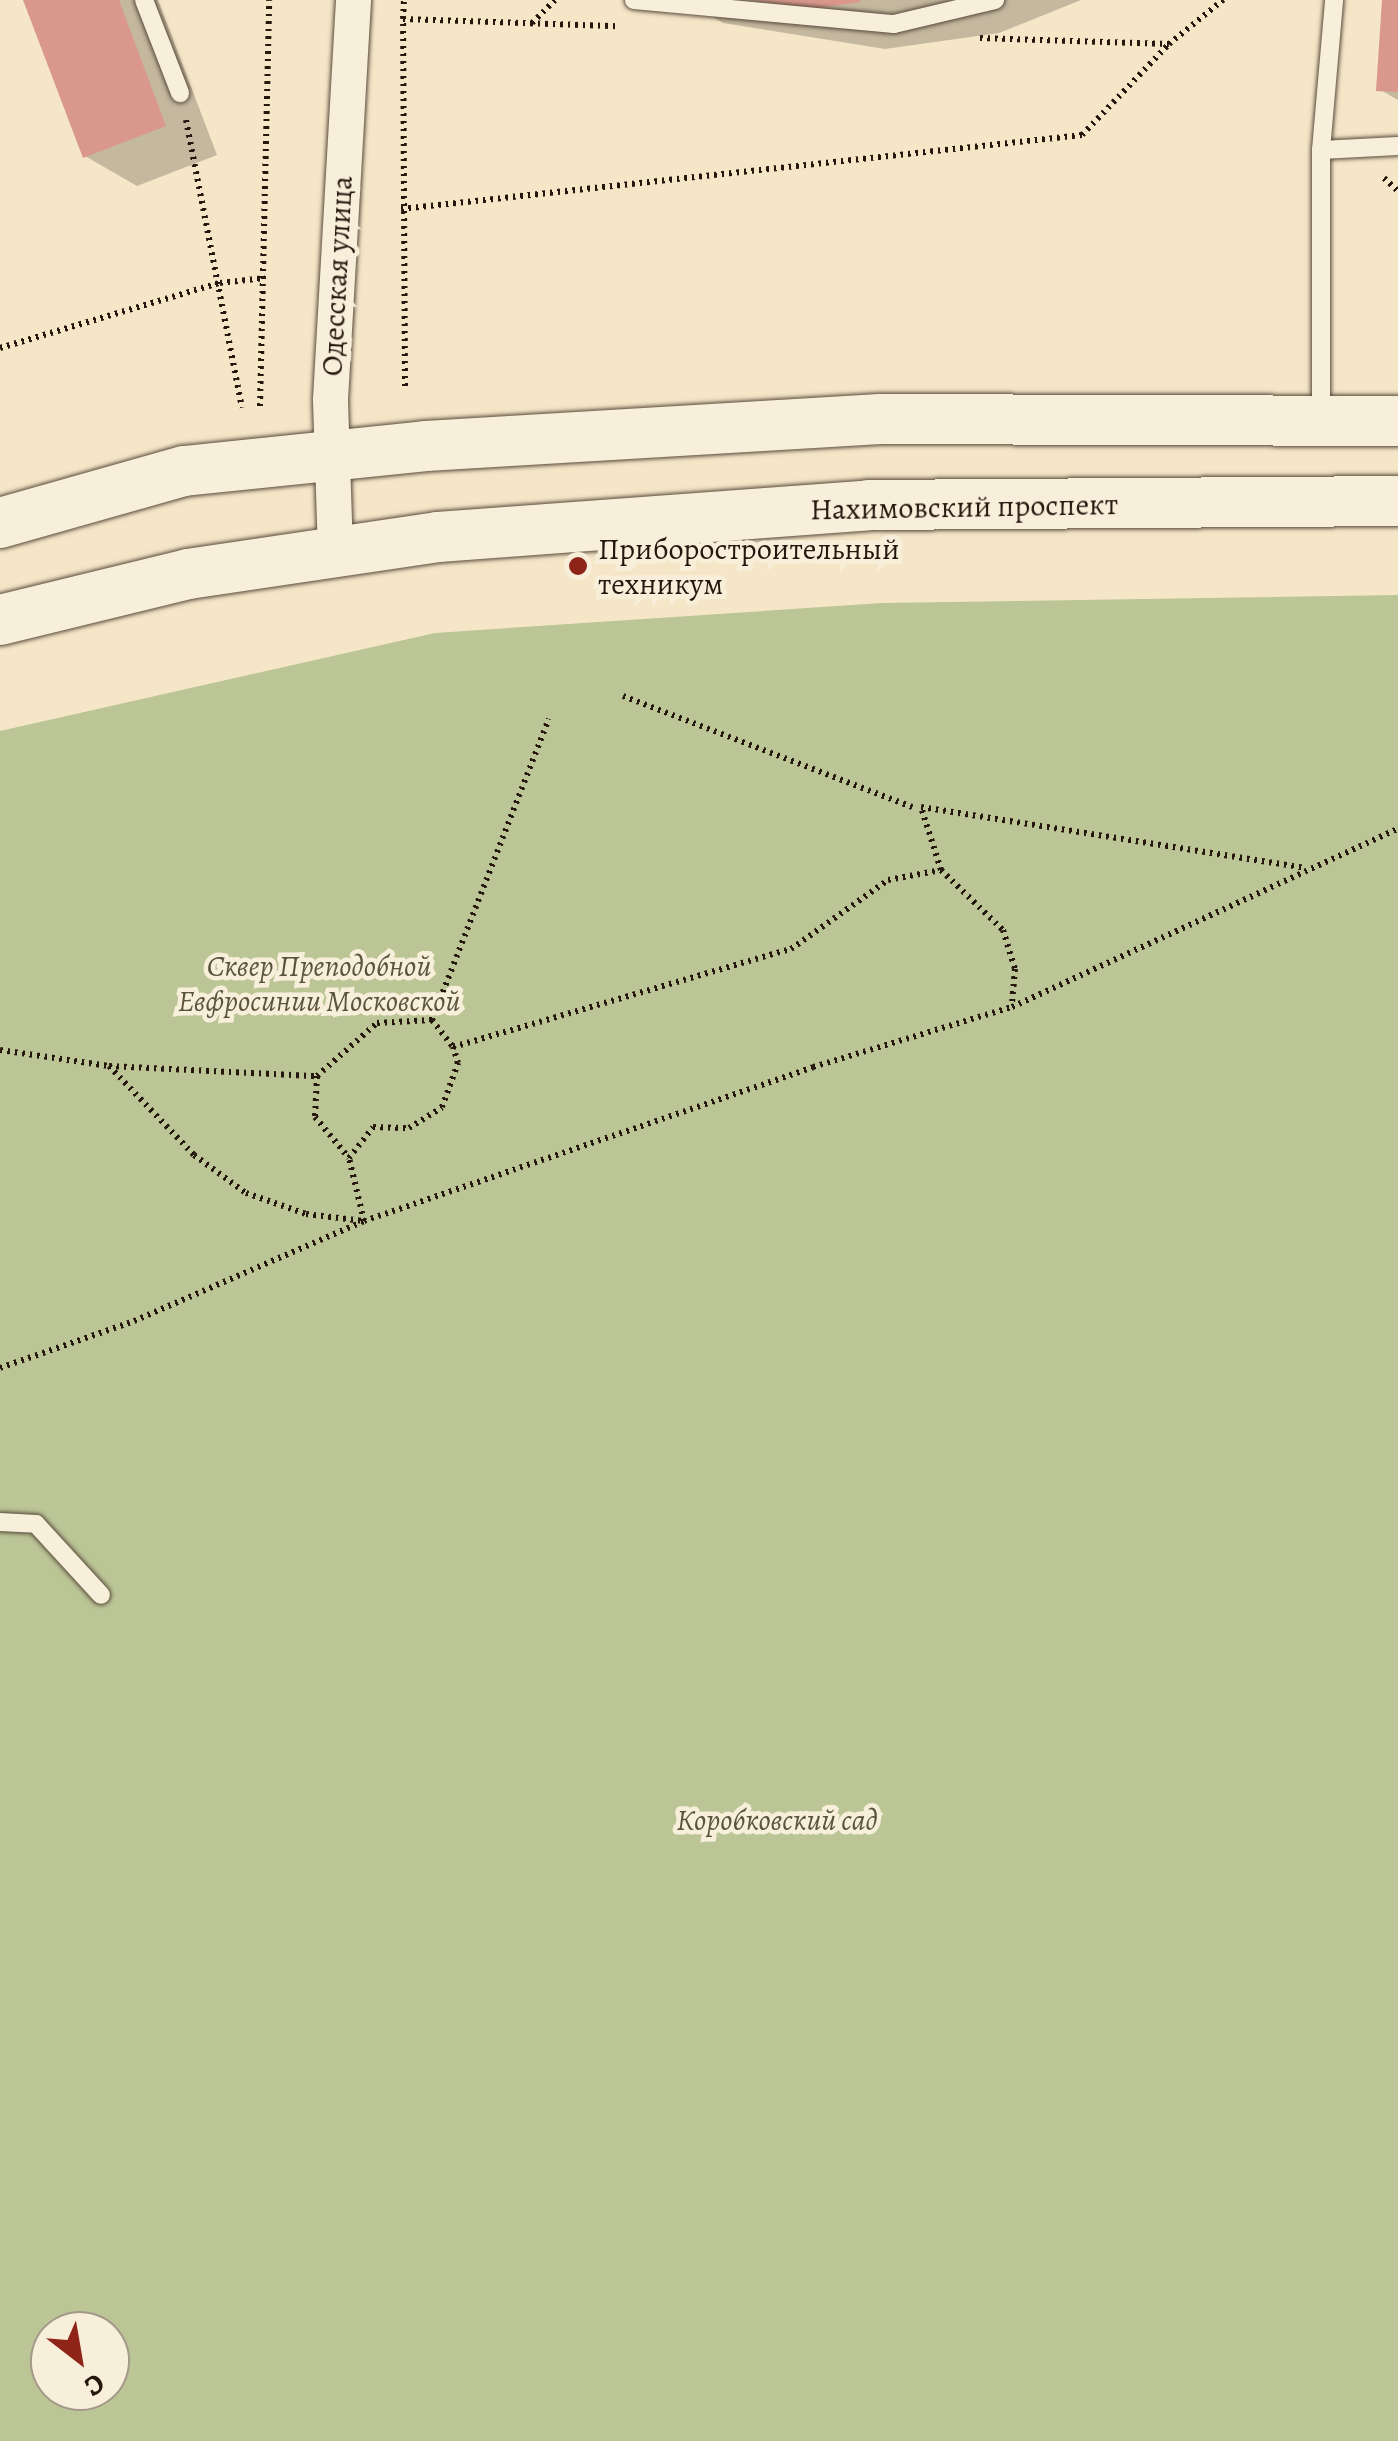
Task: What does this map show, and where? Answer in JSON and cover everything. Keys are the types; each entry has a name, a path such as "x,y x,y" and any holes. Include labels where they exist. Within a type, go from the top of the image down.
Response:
{"main road":[{"path":"0,523 184,471 329,458 880,419 1398,421"},
{"name":"Нахимовский проспект","path":"0,620 188,574 438,537 868,506 1398,501"}],"street":[{"name":"Одесская улица","path":"335,551 329,458 353,0"}],"lane":[{"path":"144,0 180,93"},
{"path":"634,0 772,18 894,24 995,0"},
{"path":"1321,421 1321,150 1334,0"},
{"path":"1321,150 1398,146"},
{"path":"0,1522 36,1524 100,1595"}],"path":[{"path":"260,406 269,0"},
{"path":"404,0 401,210 406,386"},
{"path":"532,24 556,0"},
{"path":"401,210 1082,135 1169,44 1223,0"},
{"path":"403,19 631,27"},
{"path":"970,38 1169,44"},
{"path":"180,93 242,408"},
{"path":"0,348 220,284 265,278"},
{"path":"623,696 912,807"},
{"path":"432,1020 549,719"},
{"path":"1012,1007 1015,969 1004,930 942,870 921,806 1307,869"},
{"path":"0,1368 134,1321 364,1221 812,1067 1012,1007 1398,829"},
{"path":"453,1047 792,948 888,880 942,870"},
{"path":"349,1158 373,1127 409,1128 442,1107 458,1063 453,1047 432,1020"},
{"path":"0,1050 109,1066 317,1076 377,1022 432,1020"},
{"path":"109,1066 194,1155 246,1193 306,1214 364,1221"},
{"path":"317,1076 315,1117 349,1158 364,1221"}],"green space":[{"name":"Коробковский сад","path":"1398,595 1398,2441 0,2441 0,731 435,633 882,603"}],"building":[{"path":"23,0 119,0 166,126 83,158"},
{"path":"753,0 860,0 861,2 811,9"},
{"path":"1382,0 1398,0 1398,92 1376,91"}],"place":[{"name":"Приборостроительный техникум","path":"578,566"}],"park label":[{"name":"Сквер Преподобной Евфросинии Московской","path":"319,983"}]}
